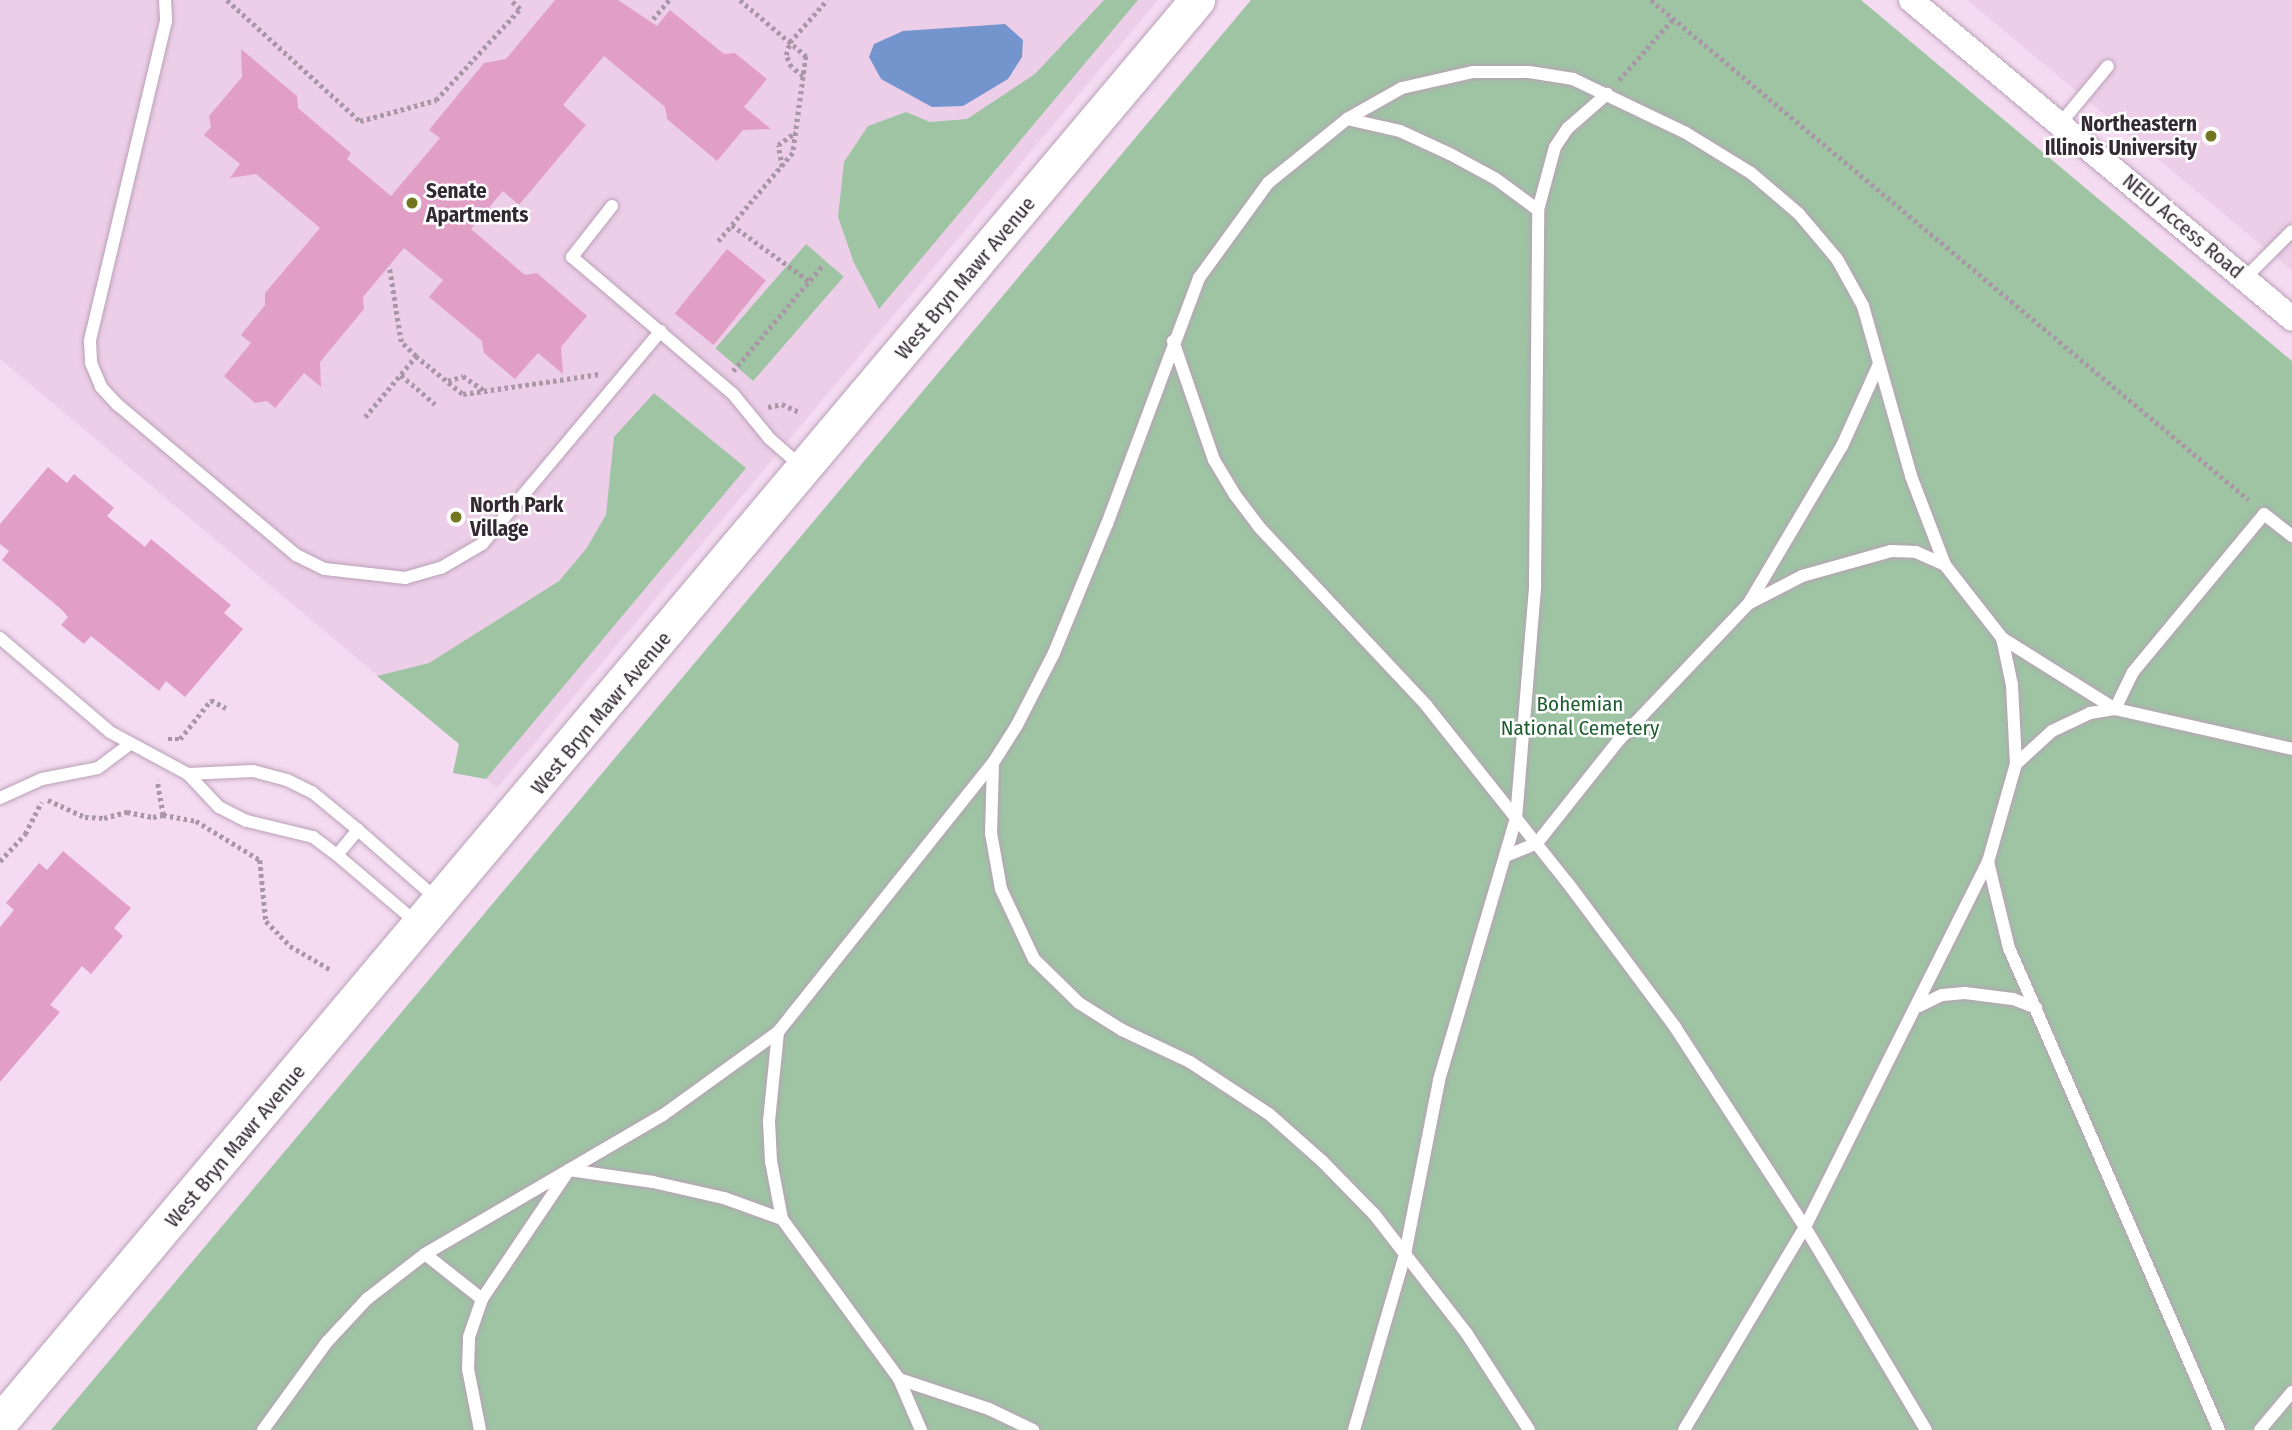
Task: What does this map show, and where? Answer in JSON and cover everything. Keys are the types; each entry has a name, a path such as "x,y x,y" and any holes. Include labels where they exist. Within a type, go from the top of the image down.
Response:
{"street":[{"name":"West Bryn Mawr Avenue","path":"0,1422 431,915 1197,0"},
{"name":"NEIU Access Road","path":"1911,0 2292,319"}],"lane":[{"path":"165,0 166,21 90,341 91,363 101,387 118,405 296,555 325,569 359,576 405,578 441,568 482,544 506,519 661,331"},
{"path":"2060,124 2108,66"},
{"path":"263,1430 327,1342 367,1299 425,1254 524,1192 569,1170 663,1115 778,1032 993,763 1054,653 1199,278 1231,229 1268,183 1347,119 1402,88 1473,72 1529,72 1573,79 1686,133 1751,173 1799,214 1837,259 1863,306 1911,476 1945,565 2002,638 2115,709 2292,749"},
{"path":"1354,1430 1405,1254 1439,1080 1508,855 1516,819 1535,586 1538,210 1555,148 1568,128 1607,94"},
{"path":"1347,119 1400,131 1450,154 1496,178 1538,210"},
{"path":"612,206 572,257 721,384 805,470"},
{"path":"2245,278 2292,231"},
{"path":"1173,341 1214,460 1235,495 1260,528 1426,705 1537,843 1675,1027 1805,1227 1926,1430"},
{"path":"1508,855 1537,843 1619,740 1749,603 1842,446 1879,363"},
{"path":"2115,709 2133,672 2264,513 2292,536"},
{"path":"1749,603 1802,576 1852,559 1916,552 1945,565"},
{"path":"0,638 129,745 188,774 219,807 247,821 313,837 431,915"},
{"path":"1684,1430 1805,1227 1919,1006 1988,862 2016,764 2012,685 2002,638"},
{"path":"2016,764 2052,731 2090,713 2115,709"},
{"path":"0,799 42,779 98,768 129,745"},
{"path":"993,763 991,833 1001,889 1021,937 1053,982 1122,1030 1190,1062 1269,1114 1374,1214 1467,1334 1529,1430"},
{"path":"188,774 253,771 287,780 312,792 358,830 431,915"},
{"path":"337,855 358,830"},
{"path":"1988,862 2005,937 2219,1430"},
{"path":"1919,1006 1942,995 1965,993 2013,999 2036,1008"},
{"path":"778,1032 769,1121 771,1161 782,1219 899,1379 921,1430"},
{"path":"569,1170 665,1184 724,1198 782,1219"},
{"path":"480,1430 468,1369 469,1337 482,1299 569,1170"},
{"path":"425,1254 482,1299"},
{"path":"899,1379 989,1409 1034,1430"},
{"path":"2260,1430 2292,1392"},
{"path":"0,1422 9,1430"}],"path":[{"path":"227,0 360,121 436,100 520,9 510,0"},
{"path":"653,19 669,0"},
{"path":"718,241 793,153 804,77 806,55 740,0"},
{"path":"804,77 791,67 786,55 790,42 827,0"},
{"path":"1651,0 2264,513"},
{"path":"1607,94 1673,19"},
{"path":"782,167 778,145 796,132"},
{"path":"732,225 809,281"},
{"path":"721,384 823,265"},
{"path":"389,266 401,342 463,394 631,369"},
{"path":"365,417 416,356"},
{"path":"401,375 435,404"},
{"path":"447,382 463,376 485,391"},
{"path":"752,418 772,404 799,412"},
{"path":"163,815 156,779 167,739 180,739 211,700 226,708"},
{"path":"0,861 25,834 43,799 85,817 104,818 127,812 196,821 260,860 266,921 290,946 331,970"}],"shaded area":[{"name":"North Park Village","path":"0,0 1158,0 497,788 486,779 453,773 459,744 0,359"},
{"name":"Northeastern Illinois University","path":"1967,0 2292,0 2292,271"}],"green space":[{"path":"1104,0 1138,0 879,309 854,263 838,217 844,162 868,126 906,112 930,122 967,119 1035,74"},
{"name":"Bohemian National Cemetery","path":"1251,0 1861,0 2292,361 2292,1430 51,1430"},
{"path":"806,244 844,277 753,381 715,348"},
{"path":"654,393 746,468 486,779 453,773 459,744 377,676 429,663 559,581 586,549 606,515 614,437"}],"water":[{"path":"1005,24 1023,40 1022,57 1008,79 963,106 932,107 881,79 869,57 874,44 903,31"}],"building":[{"name":"Senate Apartments","path":"555,0 618,0 657,26 670,10 724,54 735,53 767,79 744,107 771,129 743,130 717,161 667,119 665,107 604,56 563,105 586,125 519,205 503,191 471,229 525,275 537,273 587,316 561,347 563,374 538,353 515,379 484,353 482,341 429,297 443,280 404,248 363,297 364,309 320,362 321,387 304,373 275,408 267,401 255,403 224,376 251,343 241,335 265,305 265,293 320,228 256,174 230,178 240,164 204,135 211,127 209,116 242,77 241,49 297,96 298,108 351,153 347,159 391,196 440,138 429,130 484,63 506,59"},
{"path":"727,249 766,280 714,345 675,314"},
{"path":"48,467 67,483 74,474 114,508 107,516 145,547 151,539 231,605 224,613 243,629 185,697 166,681 159,691 91,636 84,644 61,625 68,617 61,609 2,560 9,551 0,544 0,524"},
{"path":"63,851 131,908 114,928 123,936 91,974 82,966 50,1005 60,1012 0,1082 0,927 14,910 6,903 39,863 47,870"}],"place":[{"name":"Northeastern Illinois University","path":"2211,136"},
{"name":"Senate Apartments","path":"412,203"},
{"name":"North Park Village","path":"456,517"}]}
